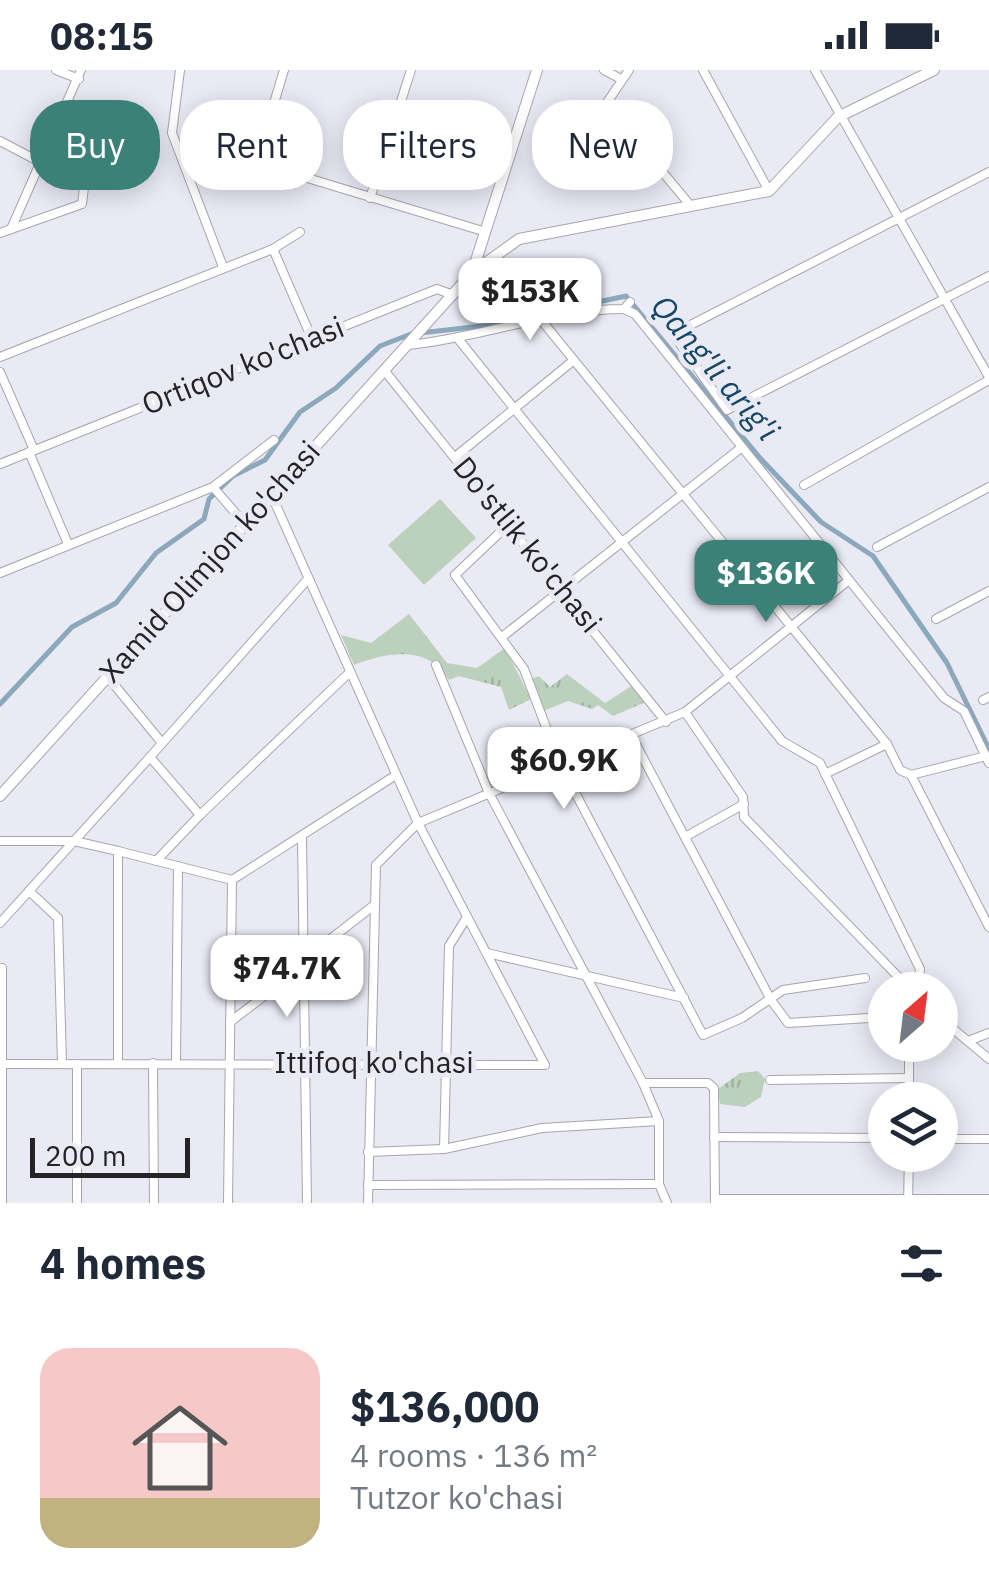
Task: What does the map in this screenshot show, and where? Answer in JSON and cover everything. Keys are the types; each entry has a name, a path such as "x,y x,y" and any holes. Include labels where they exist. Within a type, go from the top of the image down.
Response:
{"main road":[{"path":"472,273 536,70"},
{"path":"453,295 472,273 519,239 768,191 838,118 934,70"},
{"name":"Xamid Olimjon ko'chasi","path":"0,796 453,295"}],"street":[{"path":"56,70 80,75 69,100"},
{"path":"180,70 172,133 224,267"},
{"path":"284,70 268,123 268,156 281,170 486,232"},
{"path":"370,198 411,70"},
{"path":"604,70 619,78"},
{"path":"629,70 619,78 608,102 611,110 690,205"},
{"path":"703,70 768,191"},
{"path":"804,485 989,378 838,118 815,70"},
{"path":"0,141 30,157"},
{"path":"989,172 673,334 727,410 989,276"},
{"path":"11,229 30,185"},
{"path":"0,234 82,204 84,190"},
{"path":"0,357 273,248 300,232"},
{"path":"273,248 312,339"},
{"name":"Ortiqov ko'chasi","path":"0,464 436,289 453,295"},
{"path":"415,337 459,340 542,321 599,309 627,306 944,698 964,712 987,760 911,775 900,770 886,744 542,321"},
{"path":"459,340 782,740 820,763 919,972"},
{"path":"455,457 574,360"},
{"name":"Do'stlik ko'chasi","path":"384,370 666,722"},
{"path":"0,372 68,544"},
{"path":"0,573 216,490 274,440"},
{"path":"502,637 742,447"},
{"path":"876,547 989,487"},
{"path":"216,490 244,523"},
{"path":"271,494 418,823 487,953 684,998"},
{"path":"510,523 455,575 524,669 560,764 702,1034 784,990 865,978"},
{"path":"0,923 308,579"},
{"path":"368,1203 376,864 418,823 685,712 849,580"},
{"path":"936,619 989,592"},
{"path":"436,665 490,793 644,1083 659,1121 659,1184 667,1203"},
{"path":"156,860 350,672"},
{"path":"107,676 162,743"},
{"path":"685,712 744,796 744,818 896,972"},
{"path":"632,736 771,1000 788,1023 868,1018"},
{"path":"825,774 886,744"},
{"path":"150,756 200,815"},
{"path":"0,841 74,841 232,880 396,775"},
{"path":"911,775 989,928"},
{"path":"685,837 744,804"},
{"path":"302,836 307,1203"},
{"path":"118,850 118,1063"},
{"path":"176,1062 178,866"},
{"path":"228,1203 232,880"},
{"path":"29,891 58,918 62,1064"},
{"path":"230,1022 374,905"},
{"path":"444,1149 450,946 467,917"},
{"name":"Ittifoq ko'chasi","path":"2,1064 546,1065 487,953"},
{"path":"2,968 2,1203"},
{"path":"958,1033 989,1059"},
{"path":"968,1041 989,1033"},
{"path":"152,1062 154,1203"},
{"path":"909,1062 909,1082"},
{"path":"77,1064 77,1203"},
{"path":"770,1080 909,1078"},
{"path":"644,1083 708,1082 714,1088 714,1201 989,1199"},
{"path":"368,1152 444,1149 542,1128 659,1121"},
{"path":"714,1137 868,1138"},
{"path":"958,1138 989,1139"},
{"path":"908,1201 909,1172"},
{"path":"368,1185 659,1184"}],"green space":[{"path":"440,499 476,538 424,585 388,545"},
{"path":"409,614 447,663 477,668 505,648 531,699 509,710 501,687 459,676 449,680 441,669 419,656 393,655 354,665 341,635 371,643"},
{"path":"567,674 605,703 633,685 648,701 613,716 598,705 592,709 568,701 541,712 531,679 539,676 550,687"},
{"path":"758,1071 765,1079 761,1097 745,1107 720,1104 718,1089 740,1073"}],"waterway":[{"name":"Qang'li arig'i","path":"0,704 72,627 116,603 156,553 204,519 209,499 233,476 265,460 300,412 336,388 380,346 411,334 491,325 626,296 760,458 821,522 873,556 947,663 989,749"}]}
